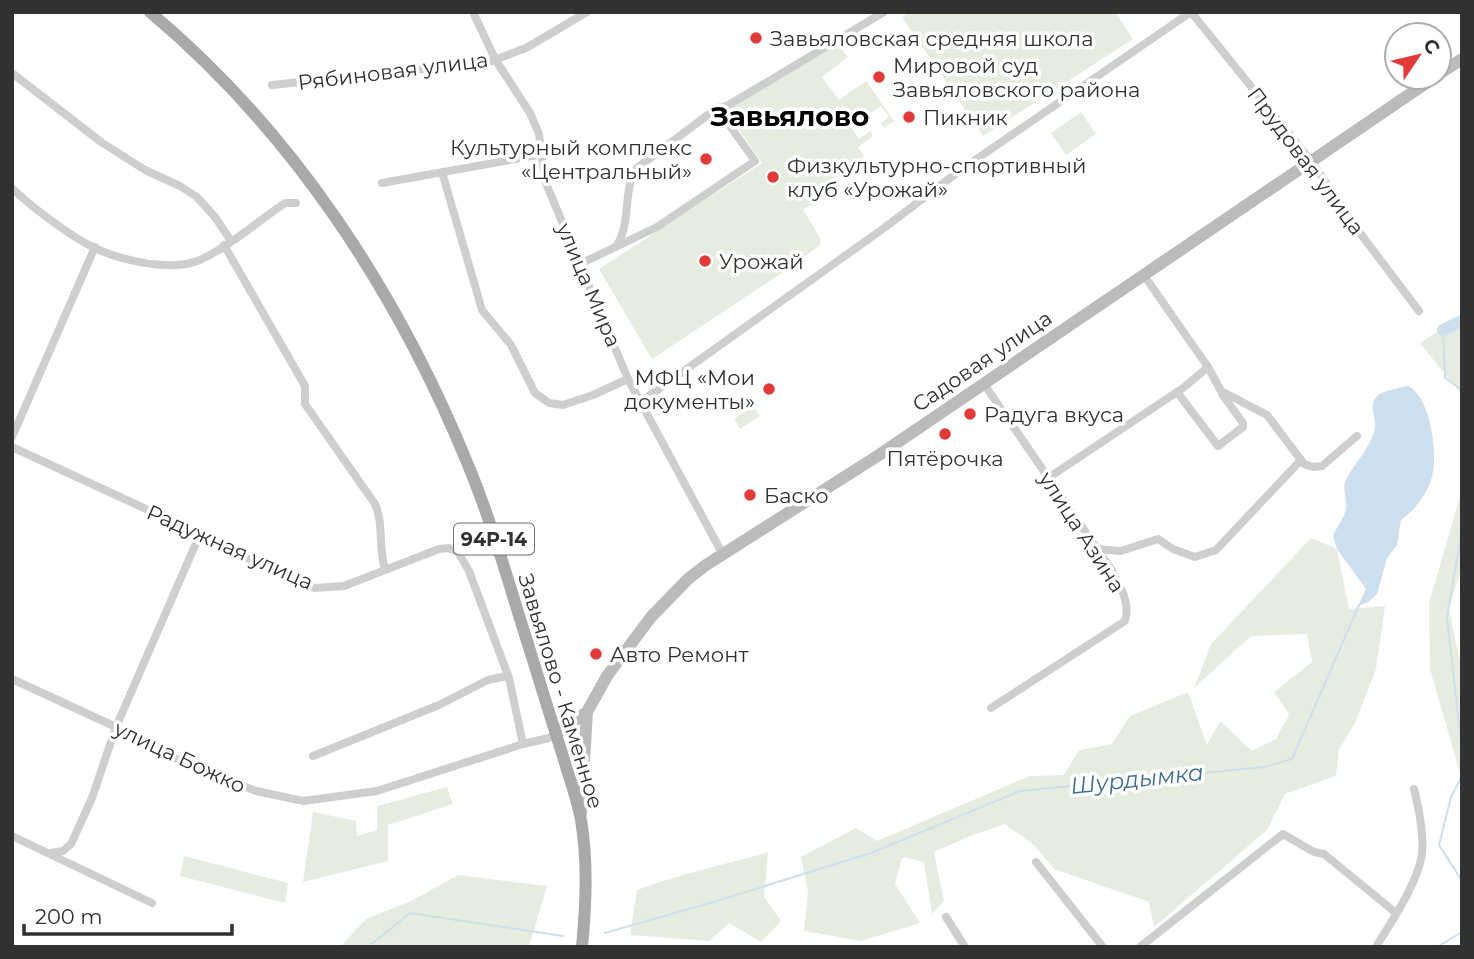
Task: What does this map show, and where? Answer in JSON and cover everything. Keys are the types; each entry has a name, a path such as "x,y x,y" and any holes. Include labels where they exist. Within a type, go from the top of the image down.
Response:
{"main road":[{"name":"Завьялово - Каменное","path":"150,12 227,84 290,157 355,246 416,350 467,463 581,817 586,872 582,947"}],"street":[{"name":"улица Мира","path":"473,12 495,59 530,113 539,134 545,181 628,379 722,553"},
{"name":"Рябиновая улица","path":"272,85 495,59 526,48 587,12"},
{"path":"617,245 623,236 630,182 637,168 717,108 727,106 884,12"},
{"path":"639,402 884,228 962,169 1191,12"},
{"name":"Прудовая улица","path":"1191,12 1311,161 1363,237 1419,311"},
{"path":"12,73 102,142 145,170 197,197 215,217 304,386 306,404 379,512 385,569"},
{"name":"Садовая улица","path":"587,712 615,664 651,618 688,579 722,553 878,455 1415,91"},
{"path":"580,264 657,227 755,161 717,108"},
{"path":"382,183 543,154"},
{"path":"442,172 482,310 511,345 535,393 549,403 564,405 628,379"},
{"path":"12,188 75,236 96,247 125,258 174,266 199,260 285,203 296,203"},
{"path":"12,437 96,247"},
{"path":"1143,274 1208,367 1243,427 1218,446 1177,391"},
{"path":"1048,478 1208,367"},
{"name":"улица Азина","path":"984,384 1097,549 1122,590 1128,612 1125,621 991,708"},
{"path":"1221,391 1267,415 1304,464 1313,467 1322,466 1357,436"},
{"name":"Радужная улица","path":"12,447 200,534 254,562 316,588 344,586 439,549 449,548 458,552 469,570 508,676 523,744"},
{"path":"1097,549 1121,551 1158,539 1173,549 1195,556 1216,550 1301,460"},
{"path":"50,853 63,851 71,844 92,798 116,727 200,534"},
{"path":"313,756 427,710 488,681 508,676"},
{"name":"улица Божко","path":"12,679 116,727 174,758 256,791 303,801 377,791 549,738 556,733"},
{"path":"556,733 587,712"},
{"path":"581,817 587,712"},
{"path":"1376,947 1408,892 1422,855 1420,814 1414,789"},
{"path":"1140,947 1283,834 1314,852 1324,854 1396,913"},
{"path":"12,836 152,903"},
{"path":"1036,862 1103,947"},
{"path":"946,917 965,947"}],"shaded area":[{"path":"909,12 1115,12 1133,39 983,136 902,17"},
{"name":"Урожай","path":"837,43 848,57 822,77 839,100 866,81 894,121 884,128 881,123 889,117 881,106 851,127 859,139 870,131 873,136 858,147 864,156 820,188 826,198 803,209 821,244 794,265 652,359 599,269 762,163 726,111"},
{"path":"1081,112 1096,134 1066,155 1051,133"},
{"path":"1462,316 1462,342 1459,344 1462,349 1462,566 1449,609 1462,672 1462,780 1430,669 1429,603 1461,493 1460,393 1420,343"},
{"path":"753,406 760,416 740,429 734,419"},
{"path":"1311,538 1337,549 1349,609 1385,606 1376,669 1355,723 1339,750 1336,776 1285,794 1267,830 1154,927 1149,902 1054,869 1034,845 1005,824 934,852 944,901 932,914 924,862 902,857 895,884 920,923 861,941 804,931 808,892 801,857 856,828 877,841 1030,776 1064,775 1079,750 1112,744 1130,716 1188,692 1207,745 1220,721 1252,751 1276,739 1289,714 1274,692 1312,662 1307,634 1251,636 1194,688 1211,644"},
{"path":"447,787 453,804 388,825 388,861 303,882 313,812 356,821 357,836 377,830 377,806"},
{"path":"768,852 764,897 781,921 761,942 729,923 709,941 630,935 637,890"},
{"path":"184,856 288,883 285,903 180,876"},
{"path":"458,875 547,886 529,947 340,947 366,919 411,901"}],"water":[{"path":"1408,386 1422,402 1431,427 1434,455 1432,477 1420,501 1401,520 1397,545 1387,558 1377,594 1358,606 1366,589 1337,549 1333,536 1346,508 1345,484 1373,434 1374,400 1384,392"}],"waterway":[{"path":"1443,330 1462,321"},
{"path":"1443,330 1445,378 1462,390"},
{"path":"1462,529 1447,618 1462,750"},
{"name":"Шурдымка","path":"605,933 871,853 1020,791 1264,767 1292,759 1359,605"},
{"path":"1462,776 1451,797 1439,845 1462,881"},
{"name":"Шурдымка","path":"368,947 410,913 563,936"},
{"path":"1437,947 1462,932"}],"place":[{"name":"Завьяловская средняя школа","path":"756,38"},
{"name":"Мировой суд Завьяловского района","path":"879,77"},
{"name":"Пикник","path":"909,117"},
{"name":"Культурный комплекс «Центральный»","path":"706,159"},
{"name":"Физкультурно-спортивный клуб «Урожай»","path":"773,177"},
{"name":"Урожай","path":"705,261"},
{"name":"МФЦ «Мои документы»","path":"769,389"},
{"name":"Радуга вкуса","path":"970,414"},
{"name":"Пятёрочка","path":"945,434"},
{"name":"Баско","path":"750,495"},
{"name":"Авто Ремонт","path":"596,654"}],"district":[{"name":"Завьялово","path":"790,116"}]}
